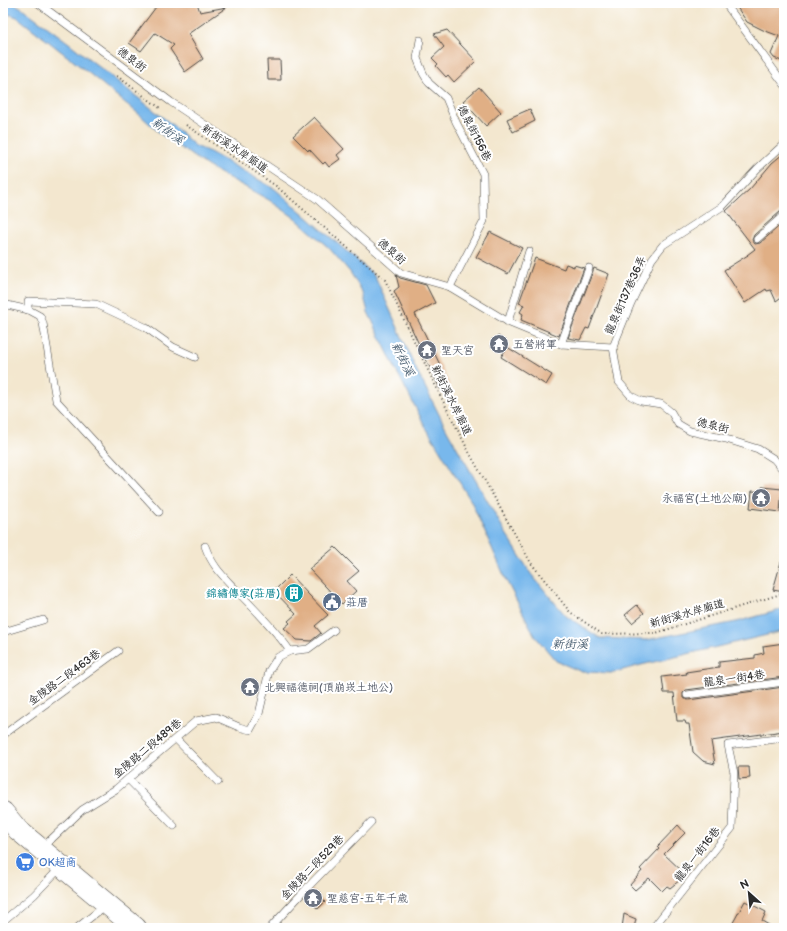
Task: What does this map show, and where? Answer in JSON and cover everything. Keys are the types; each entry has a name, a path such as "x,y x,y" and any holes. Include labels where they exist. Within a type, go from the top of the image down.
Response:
{"main road":[{"path":"3,812 18,830 136,928"}],"lane":[{"name":"德泉街","path":"38,3 171,102 317,199 400,274 450,287 508,322 561,344 613,347 619,382 631,396 641,402 661,404 671,412 678,424 690,431 726,439 758,449 774,459 784,471"},
{"path":"726,3 784,84"},
{"name":"德泉街156巷","path":"420,40 417,58 423,73 429,83 446,98 456,122 483,174 484,222 450,287"},
{"name":"龍泉街137巷36弄","path":"613,347 631,303 652,259 663,245 723,206 757,169 784,144"},
{"path":"757,239 784,215"},
{"path":"508,322 529,251"},
{"path":"561,344 588,268"},
{"path":"28,310 28,301 96,304 145,327 174,347 195,357"},
{"path":"3,304 28,310 40,316 43,323 56,400 159,512"},
{"path":"205,546 210,559 282,639 290,651 308,649 334,630"},
{"path":"3,632 43,620"},
{"name":"金陵路二段463巷","path":"3,735 118,651"},
{"name":"金陵路二段489巷","path":"40,849 82,810 116,789 196,722 216,717 250,730 259,714 269,671 278,657 290,651"},
{"name":"龍泉一街4巷","path":"687,695 784,682"},
{"path":"176,738 218,782"},
{"name":"龍泉一街16巷","path":"653,928 732,828 734,773 728,746 784,738"},
{"path":"128,779 174,826"},
{"name":"金陵路二段529巷","path":"270,928 371,822"},
{"path":"3,922 34,895 61,867"},
{"path":"76,928 107,904"}],"path":[{"path":"112,71 162,109"},
{"name":"新街溪水岸廊道","path":"181,122 276,186 385,280 470,454 531,563 570,612 602,634 656,633 784,593"}],"water":[{"name":"新街溪","path":"3,3 13,3 22,8 69,43 175,127 195,146 210,152 275,189 375,276 417,371 447,430 531,574 566,616 600,638 646,640 736,622 784,609 784,631 612,673 582,672 556,661 535,636 507,582 471,501 425,426 368,312 363,293 350,272 329,248 295,218 269,200 209,167 163,136 90,74 17,17 3,12"}],"building":[{"path":"159,3 197,3 200,12 227,7 188,34 203,59 185,72 170,49 174,45 155,33 141,51 129,43"},
{"path":"734,3 784,3 784,62 774,58 771,54 779,36 747,22"},
{"path":"447,30 476,61 454,82 448,75 446,77 436,66 438,64 432,58 444,47 434,34"},
{"path":"267,60 280,60 281,80 268,80"},
{"path":"479,87 501,112 486,126 463,101"},
{"path":"530,109 535,121 513,132 507,119"},
{"path":"314,117 344,149 337,155 340,159 329,167 325,162 323,164 309,149 308,151 293,136"},
{"path":"784,153 784,210 754,235 752,240 755,244 760,243 784,222 784,295 776,301 771,290 767,291 766,289 745,303 724,270 755,249 726,211 750,189 772,163"},
{"path":"490,232 522,248 508,274 476,257"},
{"path":"535,258 564,269 566,264 584,268 559,336 521,320 523,314 520,312 524,305 519,303"},
{"path":"594,268 609,274 589,329 586,328 580,340 568,338"},
{"name":"聖天宮","path":"396,275 400,278 426,285 435,303 415,314 450,385 440,389 394,291 399,287"},
{"name":"五營將軍","path":"498,336 507,342 500,351 491,346"},
{"path":"507,347 552,375 546,385 501,357"},
{"path":"762,487 782,489 780,512 750,508 752,491 762,492"},
{"path":"335,547 359,571 347,581 356,591 342,604 309,569"},
{"path":"781,562 784,563 784,592 773,590"},
{"path":"290,575 328,615 315,626 321,633 311,641 297,640 284,628 290,623 288,621 296,614 274,591"},
{"path":"637,605 644,613 632,623 625,615"},
{"path":"784,643 784,677 686,690 683,693 683,698 688,700 784,687 784,731 711,741 715,764 703,761 693,752 689,724 686,724 685,721 677,721 674,693 664,693 662,677 687,674 686,672 719,667 719,662 755,658 755,655 764,653 763,646"},
{"path":"738,767 749,767 750,778 739,779"},
{"path":"678,825 685,833 664,854 682,871 676,877 680,880 670,888 667,886 662,891 649,878 635,890 630,885 642,871 640,869 659,849 657,847"},
{"name":"聖慈宮-五年千歲","path":"312,890 325,902 318,909 305,897"},
{"path":"745,901 766,912 762,921 774,928 730,928"},
{"path":"624,914 636,919 634,928 622,928"}],"place":[{"name":"五營將軍","path":"499,344"},
{"name":"聖天宮","path":"427,350"},
{"name":"永福宮(土地公廟)","path":"761,498"},
{"name":"錦繡傳家(莊厝)","path":"294,593"},
{"name":"莊厝","path":"332,602"},
{"name":"北興福德祠(頂崩崁土地公)","path":"250,687"},
{"name":"OK超商","path":"25,862"},
{"name":"聖慈宮-五年千歲","path":"313,898"}]}
